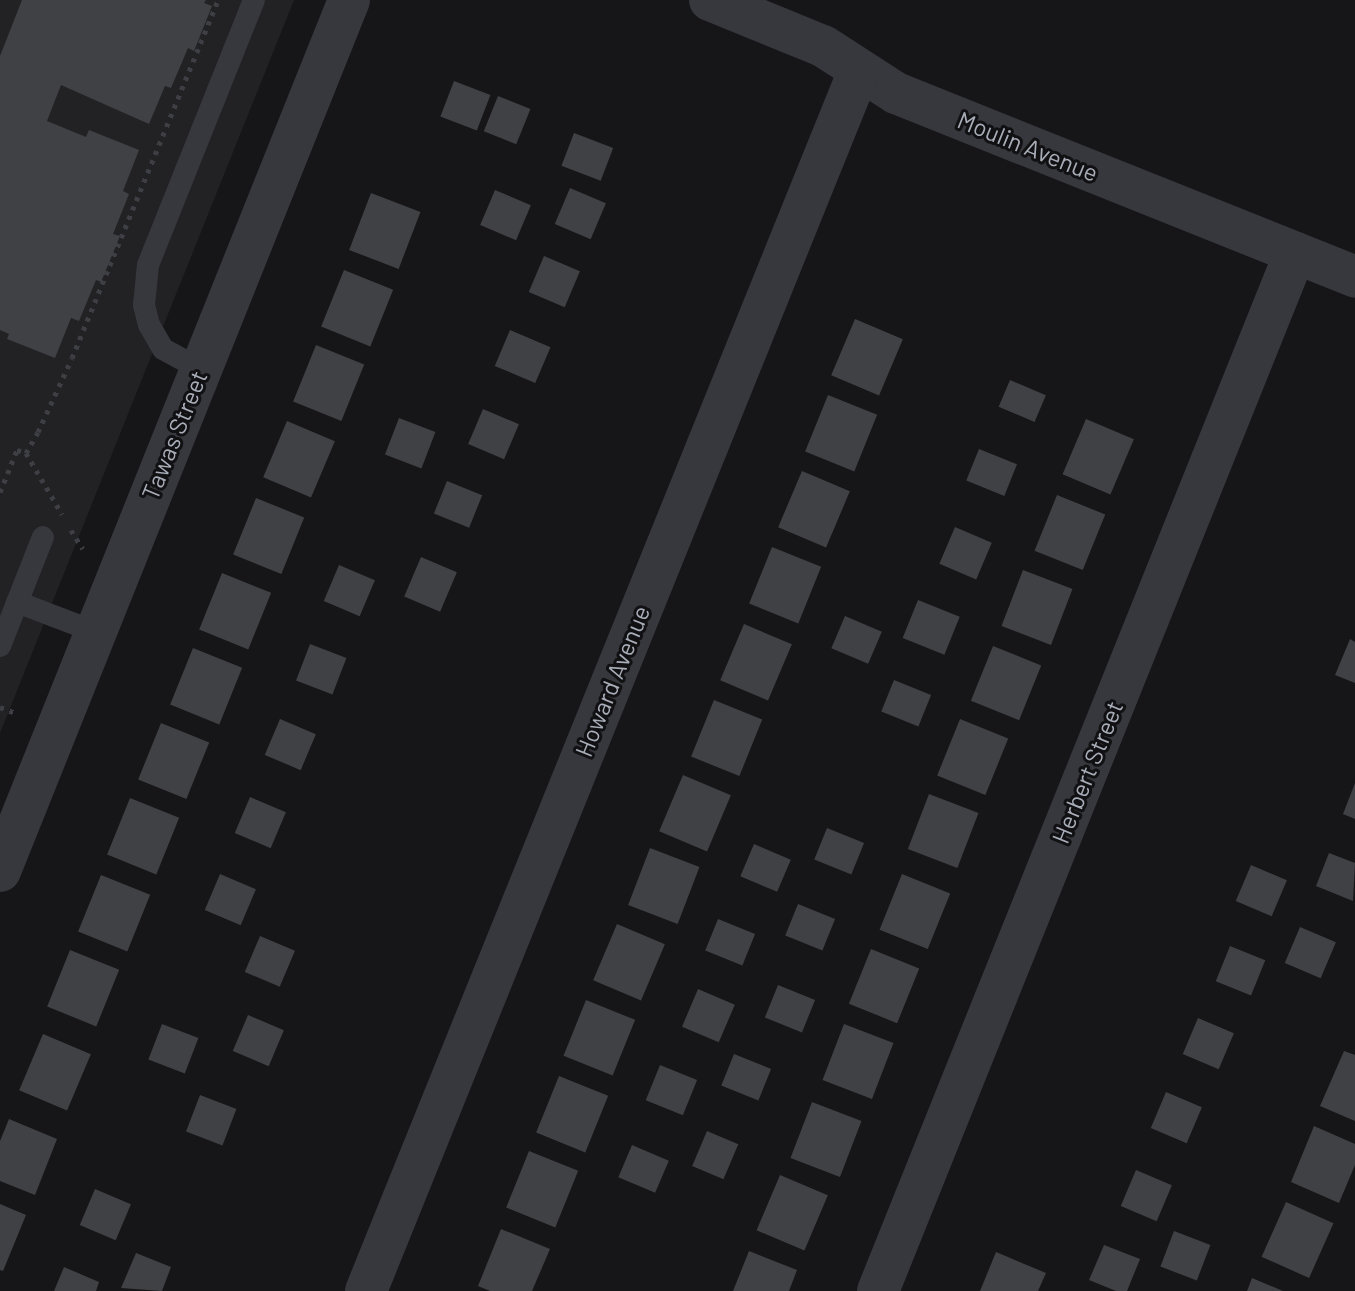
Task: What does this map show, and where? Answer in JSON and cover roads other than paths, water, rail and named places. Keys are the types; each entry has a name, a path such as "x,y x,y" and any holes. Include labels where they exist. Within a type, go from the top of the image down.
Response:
{"street":[{"name":"Tawas Street","path":"0,871 349,0"},
{"name":"Moulin Avenue","path":"710,0 823,46 896,93 1355,277"},
{"name":"Howard Avenue","path":"366,1291 859,71"},
{"name":"Herbert Street","path":"878,1291 1295,253"}],"lane":[{"path":"200,369 163,349 149,325 144,305 148,265 254,0"},
{"path":"0,646 43,537"},
{"path":"17,602 95,632"}]}
